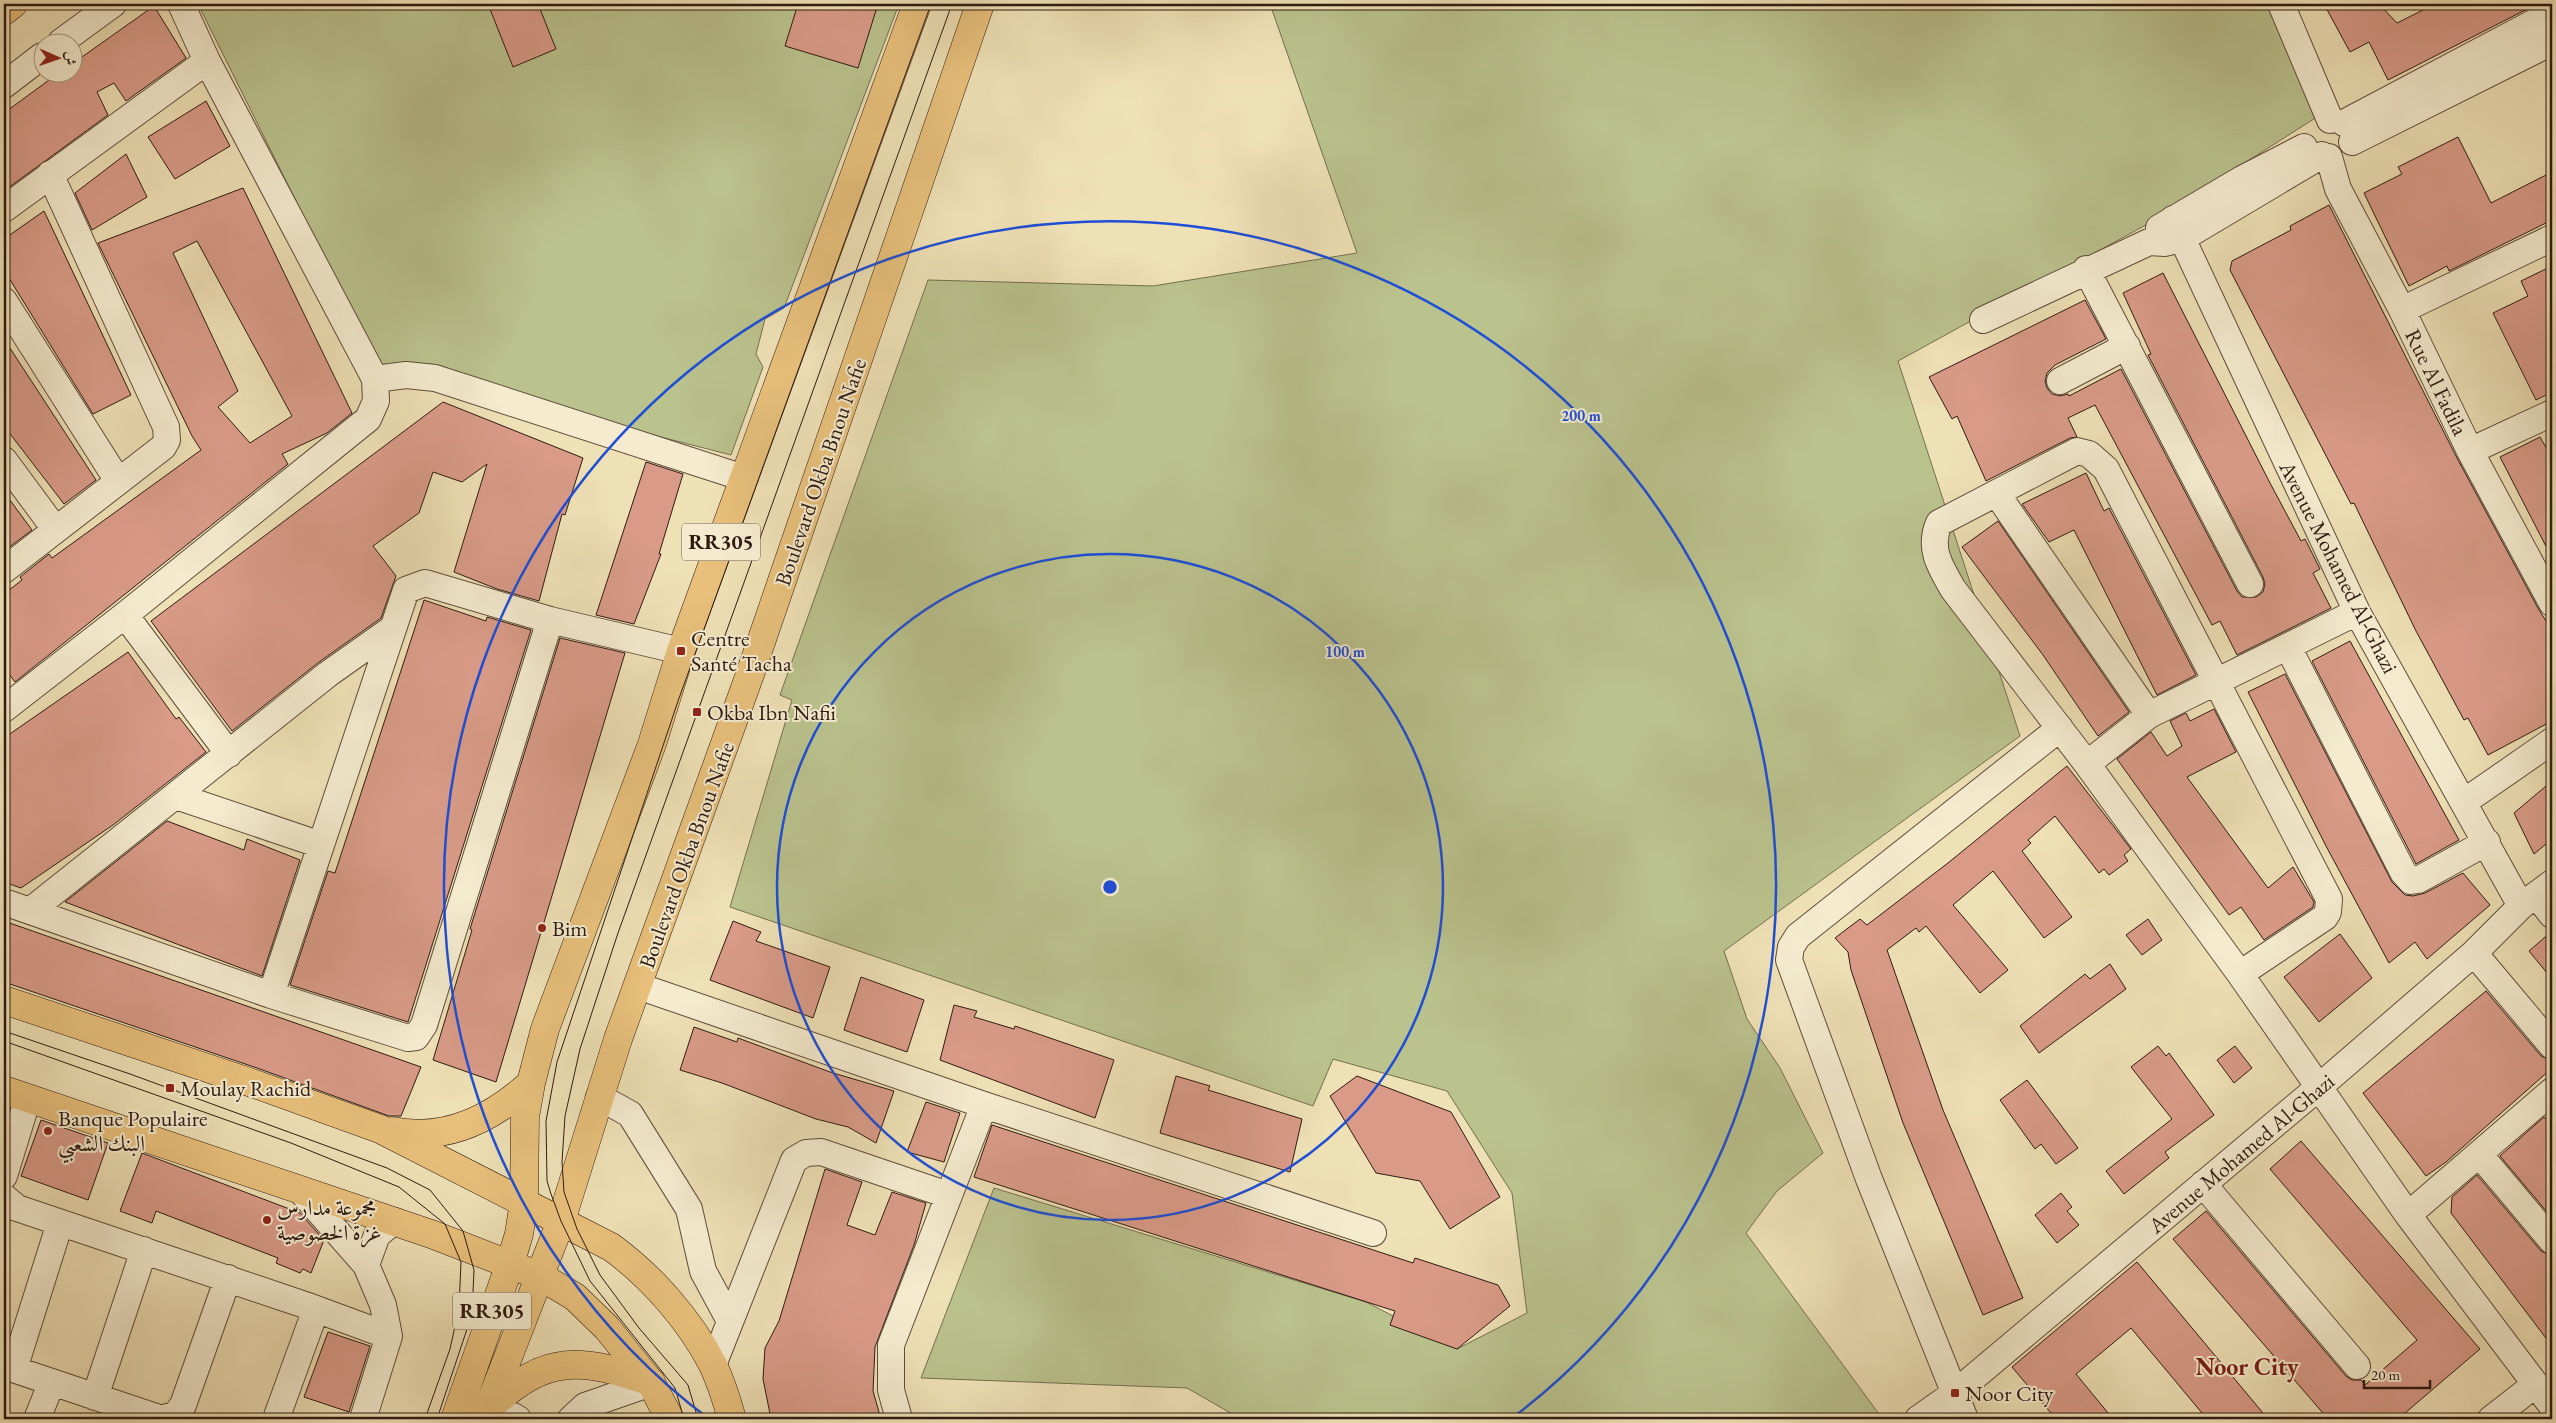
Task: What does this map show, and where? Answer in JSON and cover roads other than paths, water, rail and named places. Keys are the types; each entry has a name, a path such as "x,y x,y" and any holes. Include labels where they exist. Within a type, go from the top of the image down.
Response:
{"main road":[{"path":"4,11 13,4"},
{"name":"RR305","path":"455,1419 510,1264 524,1202 523,1147 531,1083 545,1030 652,744 681,652 917,4"},
{"name":"Boulevard Okba Bnou Nafie","path":"485,1416 561,1221 618,1039 749,677 980,4"},
{"path":"4,1000 252,1083 380,1129 611,1247 632,1262 683,1319 713,1365 732,1419"},
{"path":"380,1129 405,1134 433,1133 460,1128 487,1117 510,1102 531,1083"},
{"path":"16,1094 394,1221 540,1276 575,1297 607,1328 652,1382 670,1419"},
{"path":"578,1164 578,1187 584,1210 600,1236 611,1247"},
{"path":"485,1416 512,1386 535,1373 562,1366 590,1365 652,1382"}],"street":[{"path":"75,32 113,4"},
{"path":"6,701 125,615 368,419 376,401 375,379 207,60 181,4"},
{"path":"1984,320 2086,269 2149,242 2157,229 2177,229 2242,179 2322,151 2341,156 2348,150 2342,128 2281,4"},
{"path":"2342,128 2552,13"},
{"path":"2322,151 2317,127 2342,128 2552,42"},
{"path":"4,209 207,60"},
{"path":"4,85 32,64"},
{"name":"Rue Al Fadila","path":"2322,151 2338,189 2402,310 2470,450 2552,602"},
{"path":"4,570 163,447 167,440 166,427 50,174"},
{"name":"Avenue Mohamed Al-Ghazi","path":"1918,1419 1955,1393 2319,1087 2474,953 2536,895 2487,842 2357,612 2177,229"},
{"path":"2402,310 2552,238"},
{"path":"2086,269 2250,584"},
{"path":"4,301 118,481"},
{"path":"2060,381 2127,346"},
{"path":"375,379 406,375 435,378 744,478"},
{"path":"2470,450 2552,414"},
{"path":"2240,974 2325,917 2328,912 2329,898 2218,681 2185,624 2106,469 2097,459 2084,451 2077,451 1939,523 1933,545 1941,569 1953,589 2060,728 2240,974 2408,1215 2552,1406"},
{"path":"4,460 55,529"},
{"path":"1997,494 2149,715"},
{"path":"271,994 406,590 425,582 550,620 681,652"},
{"path":"2086,764 2149,715 2357,612"},
{"path":"125,615 230,754"},
{"path":"4,902 271,994 408,1038 416,1037 424,1025 550,620"},
{"path":"30,911 230,754 328,674 393,628"},
{"path":"2288,647 2403,872 2411,881 2418,880 2487,842"},
{"path":"1965,1419 1866,1170 1789,960 1791,947 1798,936 2060,728"},
{"path":"2464,802 2552,741"},
{"path":"176,796 321,845"},
{"path":"2536,895 2552,915"},
{"path":"2474,953 2552,1046"},
{"path":"638,986 984,1105 1373,1233"},
{"path":"2408,1215 2552,1091"},
{"path":"4,1176 16,1094"},
{"path":"599,1097 630,1114 689,1210 703,1271 730,1321"},
{"path":"899,1419 891,1390 889,1365 891,1345 984,1105"},
{"path":"713,1365 794,1160 806,1153 820,1152 948,1195"},
{"path":"2479,1154 2552,1241"},
{"path":"2203,1184 2357,1366"},
{"path":"301,1191 366,1265 383,1304 389,1336 363,1419"},
{"path":"4,1197 17,1208 228,1278 389,1336"},
{"path":"366,1265 377,1235 394,1221"},
{"path":"60,1223 9,1368 96,1397 126,1414 162,1419 176,1414 183,1405 228,1278"},
{"path":"96,1397 144,1250"},
{"path":"276,1419 316,1309"},
{"path":"38,1419 52,1382"},
{"path":"571,1419 585,1406 652,1382"},
{"path":"2491,1419 2536,1384"},
{"path":"485,1416 513,1416 518,1419"}],"tram line":[{"path":"684,1419 675,1388 590,1281 561,1221 547,1181 546,1121 557,1062 678,701 931,4"},
{"path":"698,1419 688,1385 639,1328 600,1275 577,1229 564,1192 562,1162 565,1116 580,1049 618,933 952,4"},
{"path":"4,1031 130,1074 387,1168 430,1190 463,1231 474,1270 472,1314 437,1419"},
{"path":"4,1041 291,1143 399,1187 445,1224 461,1262 459,1308 450,1349 425,1419"}],"place":[{"name":"Centre Santé Tacha","path":"681,651"},
{"name":"Okba Ibn Nafii","path":"697,712"},
{"name":"Bim","path":"542,928"},
{"name":"Moulay Rachid","path":"170,1088"},
{"name":"Banque Populaire البنك الشعبي","path":"48,1131"},
{"name":"مجموعة مدارس غزة الخصوصية","path":"267,1220"},
{"name":"Noor City","path":"1955,1393"}],"district":[{"name":"Noor City","path":"2247,1367"}]}
